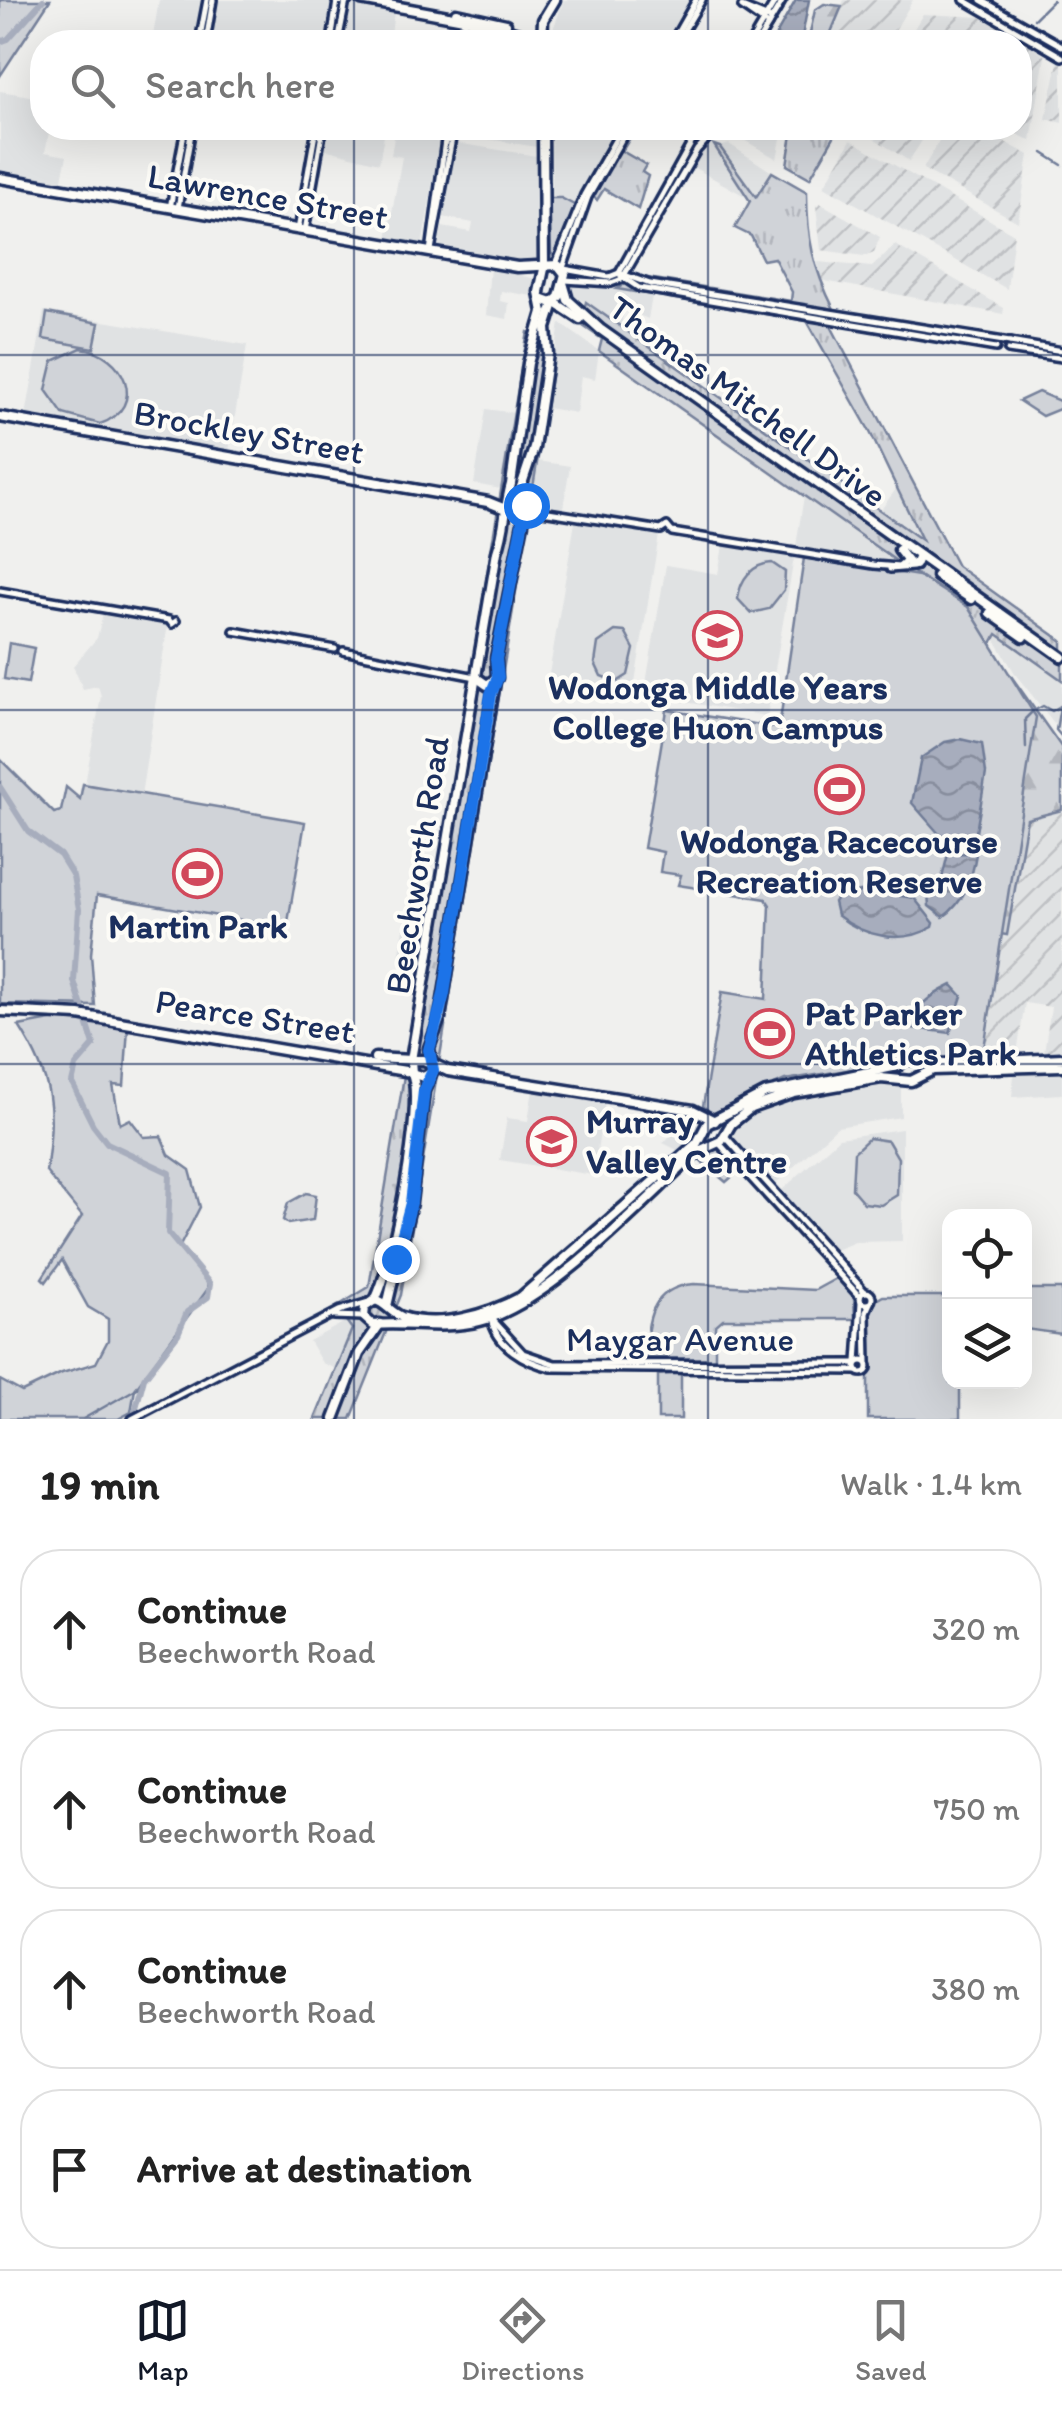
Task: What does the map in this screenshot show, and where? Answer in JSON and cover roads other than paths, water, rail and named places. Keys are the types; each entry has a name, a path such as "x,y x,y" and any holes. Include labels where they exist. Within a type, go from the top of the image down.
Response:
{"main road":[{"path":"361,0 468,18"},
{"path":"383,0 510,30"},
{"path":"546,30 556,0"},
{"path":"495,682 485,684 477,674 488,666 496,671 524,507 522,485 533,454 543,392 546,332 564,282 559,266 548,254 544,140"},
{"name":"Beechworth Road","path":"412,1073 411,1060 497,552 507,525 504,504 524,388 543,312 540,298 544,268 544,140"},
{"name":"Lawrence Street","path":"0,178 544,268"},
{"path":"544,268 559,266"},
{"name":"Lawrence Street","path":"526,268 541,280"},
{"name":"Thomas Mitchell Drive","path":"564,282 566,297 576,309 624,350"},
{"name":"Thomas Mitchell Drive","path":"540,298 554,303 639,360 787,464 913,560 1062,660"},
{"path":"524,388 543,392"},
{"name":"Brockley Street","path":"0,417 504,504"},
{"path":"504,504 524,507"},
{"path":"504,504 524,507"},
{"name":"Beechworth Road","path":"359,1354 382,1323 388,1307 388,1287 411,1203 424,1091 432,1070 429,1048 440,1018 496,671"},
{"path":"454,816 472,819"},
{"path":"428,968 449,962"},
{"name":"Pearce Street","path":"0,1011 120,1019 361,1059 422,1077 432,1070 411,1060 361,1059"},
{"path":"605,1230 698,1151 721,1138 752,1108 780,1096 866,1080 916,1078 933,1070 1062,1058"},
{"path":"365,1319 454,1326 533,1298 697,1143 704,1129 788,1086 898,1066 906,1060 1062,1066"},
{"path":"916,1062 916,1078"},
{"path":"898,1066 901,1079"},
{"path":"432,1070 688,1110 715,1121 721,1138"},
{"path":"334,1419 359,1354 365,1319 389,1262 416,1097 412,1073"},
{"path":"688,1110 704,1129 721,1138"},
{"path":"400,1204 411,1203"},
{"path":"372,1302 418,1319 490,1315"}],"street":[{"path":"681,30 699,0"},
{"path":"762,30 780,0"},
{"path":"964,0 1015,30"},
{"path":"981,0 1062,46"},
{"path":"336,30 345,1"},
{"path":"205,30 210,2"},
{"path":"744,8 767,21"},
{"path":"467,30 468,18"},
{"path":"1032,40 1062,57"},
{"path":"1051,51 1054,42"},
{"path":"174,208 186,140"},
{"path":"302,230 318,140"},
{"path":"430,252 448,140"},
{"path":"618,140 586,196 559,266 607,282 622,275 669,193 707,140"},
{"path":"669,193 692,140"},
{"path":"564,282 578,275 622,275 636,282 688,293 997,344 1010,342 1062,354"},
{"path":"1008,350 1010,342"},
{"path":"997,344 1008,350 1062,354"},
{"path":"524,507 661,530 664,537 672,532 903,571 913,560"},
{"path":"0,590 169,620"},
{"path":"234,632 477,674"},
{"path":"721,1138 870,1303 866,1312 866,1372 857,1366 862,1297"},
{"path":"134,1418 326,1318 372,1302"},
{"path":"326,1318 341,1314 365,1319"},
{"name":"Maygar Avenue","path":"490,1315 521,1355 554,1364 815,1367 867,1363"}],"water":[{"path":"796,0 809,0 803,30 779,30"},
{"path":"960,739 982,744 986,773 975,838 969,843 940,835 912,803 921,758 945,742"},
{"path":"948,854 976,854 969,881 962,898 943,917 929,906 928,893 942,878"},
{"path":"868,891 914,898 934,923 933,927 909,936 884,936 859,929 837,915 834,902 839,895"},
{"path":"952,985 962,996 950,1033 911,1028 919,1007"}],"waterway":[{"path":"0,42 8,39 43,0"},
{"path":"1034,19 1053,0"},
{"path":"1043,153 1062,165"},
{"path":"1037,709 1043,706 1052,711 1062,705"},
{"path":"1060,707 1056,730 1062,737"},
{"path":"1026,748 1025,719 1033,711"},
{"path":"0,787 28,831 60,855 73,876 79,909 74,981 94,1045 76,1066 72,1083 93,1125 107,1143 170,1173 168,1233 210,1284 208,1297 187,1312 178,1334 144,1378 133,1419"},
{"path":"83,1419 141,1386"}],"place":[{"name":"Wodonga Middle Years College Huon Campus","path":"718,635"},
{"name":"Wodonga Racecourse Recreation Reserve","path":"839,789"},
{"name":"Martin Park","path":"198,874"},
{"name":"Pat Parker Athletics Park","path":"770,1033"},
{"name":"Murray Valley Centre","path":"551,1141"}]}
